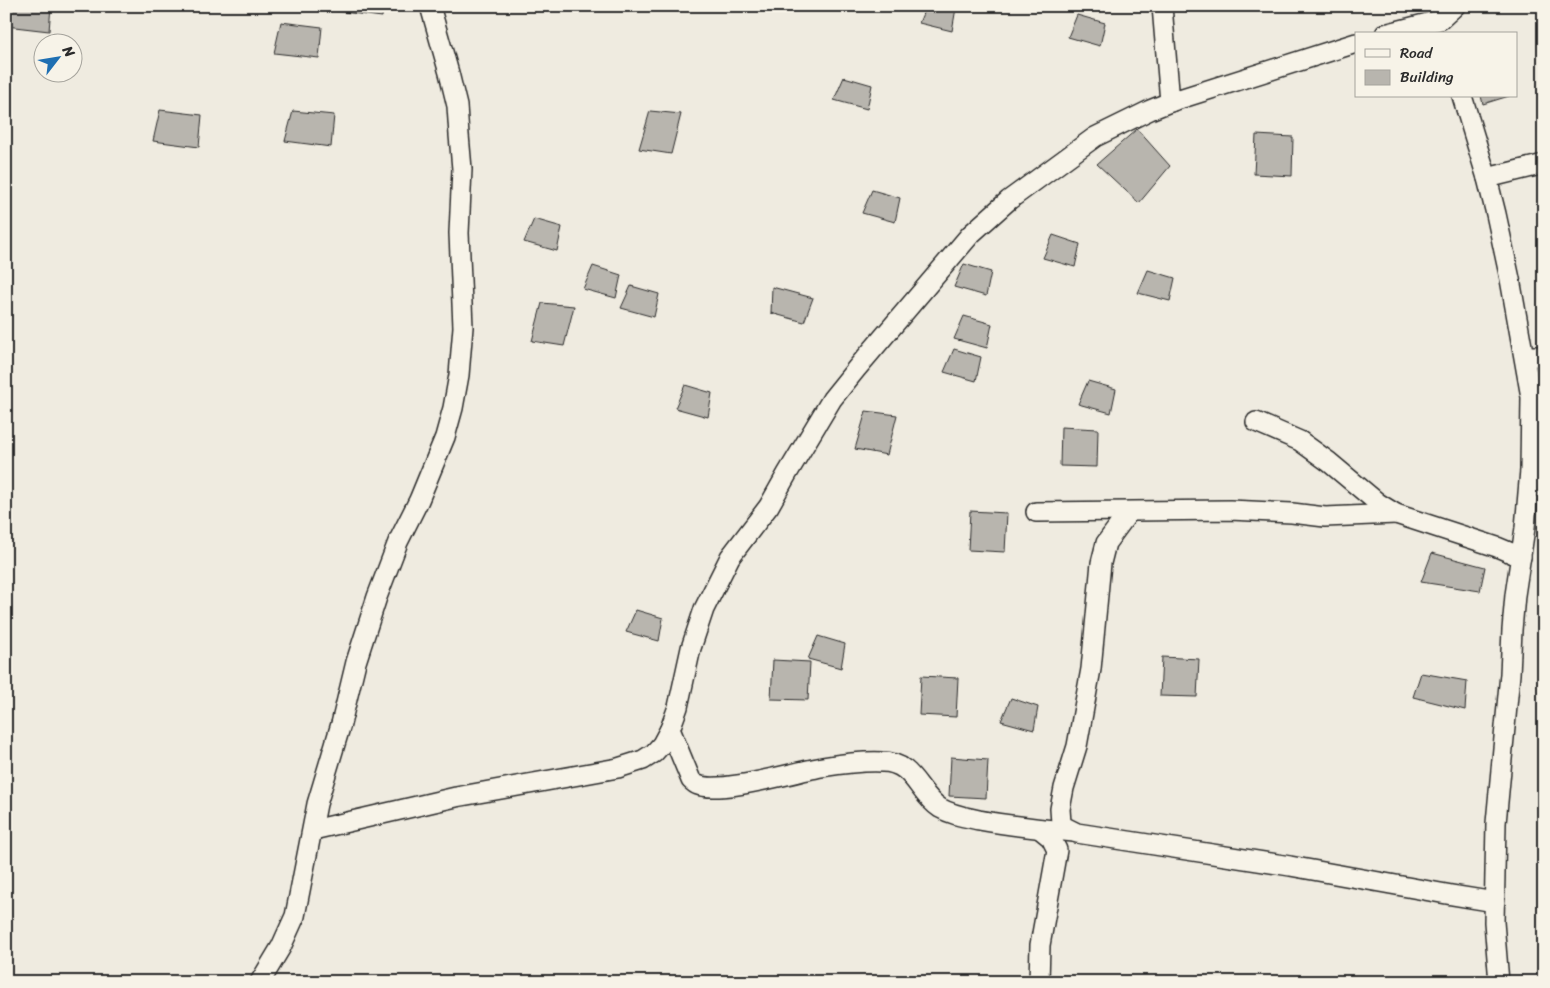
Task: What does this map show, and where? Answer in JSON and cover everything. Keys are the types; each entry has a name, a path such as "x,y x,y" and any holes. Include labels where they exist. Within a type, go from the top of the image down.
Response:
{"street":[{"path":"260,982 281,947 295,916 317,804 341,724 356,662 377,597 398,542 419,500 445,437 459,375 463,326 459,232 461,152 457,106 430,6"},
{"path":"1162,6 1170,102"},
{"path":"1393,32 1440,20 1455,6"},
{"path":"313,830 456,797 618,768 642,760 654,753 662,744 670,729 678,707 691,648 704,609 730,557 769,506 786,474 832,399 971,234 1008,200 1096,137 1150,110 1355,43"},
{"path":"1463,98 1487,178 1510,279 1534,356 1531,397 1530,470 1521,558 1515,595 1510,674 1496,823 1494,922 1498,982"},
{"path":"1487,178 1544,164"},
{"path":"1256,422 1300,441 1329,462 1378,503 1396,514 1497,547 1521,558"},
{"path":"1036,512 1230,510 1292,513 1325,517 1396,514"},
{"path":"1077,833 1061,823 1060,809 1064,788 1077,746 1091,669 1100,563 1106,543 1129,512"},
{"path":"670,729 691,780 698,785 728,786 822,767 860,763 894,763 913,776 930,800 939,808 952,814 1014,827 1077,833 1290,866 1494,902"},
{"path":"1038,982 1040,945 1057,850 1051,838 1040,829"}],"building":[{"path":"8,6 51,6 49,31 6,26"},
{"path":"337,6 383,6 382,17 336,11"},
{"path":"552,6 579,6 578,11"},
{"path":"926,6 951,6 956,8 952,31 919,23"},
{"path":"1077,15 1105,23 1100,46 1068,37"},
{"path":"281,22 322,27 319,58 274,53"},
{"path":"844,77 872,85 867,109 834,100"},
{"path":"1482,98 1502,98 1483,104"},
{"path":"160,110 202,115 199,147 153,141"},
{"path":"293,111 334,115 331,147 285,141"},
{"path":"650,111 681,114 671,154 639,149"},
{"path":"1137,129 1170,166 1139,203 1097,164"},
{"path":"1256,135 1293,137 1292,176 1254,174"},
{"path":"872,190 900,198 895,222 862,213"},
{"path":"534,219 562,227 557,251 524,242"},
{"path":"1053,235 1080,244 1075,267 1043,258"},
{"path":"964,264 991,272 986,296 954,287"},
{"path":"593,266 621,275 616,298 583,289"},
{"path":"1148,270 1175,278 1170,301 1138,293"},
{"path":"631,286 659,294 654,317 621,308"},
{"path":"772,287 813,298 804,322 771,313"},
{"path":"542,303 574,306 564,346 532,341"},
{"path":"964,316 992,324 987,348 954,339"},
{"path":"954,349 981,357 976,381 944,372"},
{"path":"1088,381 1116,389 1111,413 1078,404"},
{"path":"685,385 712,393 708,417 675,408"},
{"path":"866,411 897,415 887,455 855,449"},
{"path":"1061,427 1098,429 1097,467 1060,466"},
{"path":"970,511 1007,513 1005,552 968,550"},
{"path":"1432,553 1485,567 1480,591 1421,582"},
{"path":"636,610 663,618 659,641 626,632"},
{"path":"818,636 845,644 841,668 808,659"},
{"path":"1162,657 1199,659 1197,697 1160,696"},
{"path":"773,660 810,662 808,700 771,699"},
{"path":"1421,673 1467,681 1465,710 1413,697"},
{"path":"921,676 958,678 956,717 919,715"},
{"path":"1011,698 1038,707 1034,730 1001,721"},
{"path":"951,757 988,760 986,798 949,796"}]}
